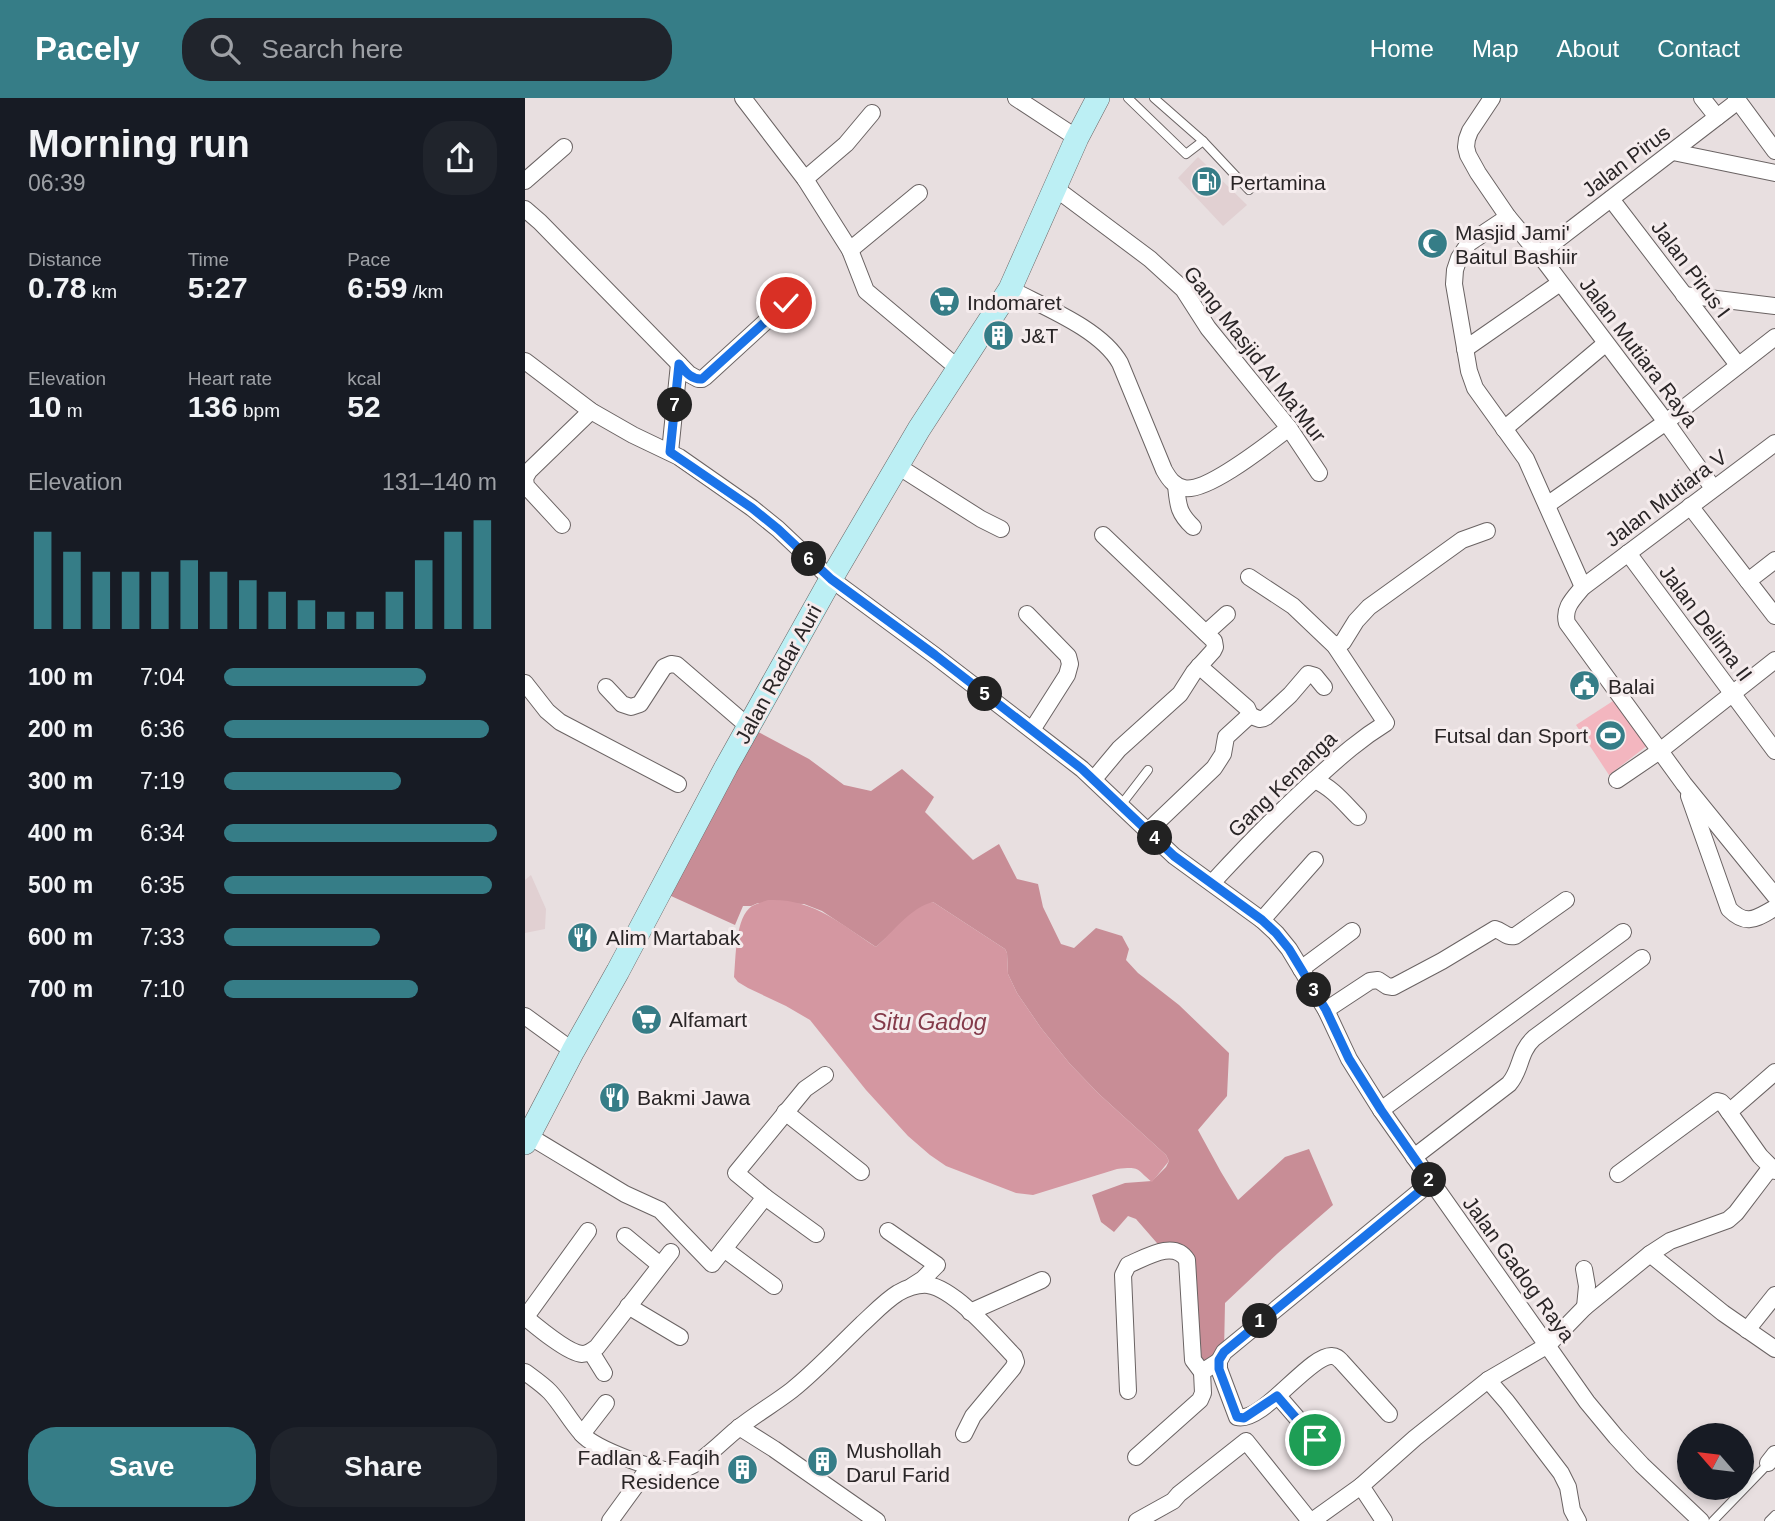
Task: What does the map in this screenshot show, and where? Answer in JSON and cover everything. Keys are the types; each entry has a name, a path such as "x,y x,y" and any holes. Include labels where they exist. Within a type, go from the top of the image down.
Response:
{"main road":[{"name":"Jalan Radar Auri","path":"527,1140 721,775 831,579 896,465 1010,289 1077,138 1098,98"}],"street":[{"path":"743,98 805,179 851,250 866,291 959,369"},
{"path":"1016,98 1077,138"},
{"path":"1702,98 1717,117"},
{"name":"Jalan Mutiara Raya","path":"1496,99 1470,131 1466,147 1478,173 1508,217 1539,254 1713,488"},
{"path":"1737,99 1775,151"},
{"name":"Jalan Pirus","path":"1539,254 1673,152 1737,99"},
{"path":"805,179 846,144 872,113"},
{"path":"525,181 564,147"},
{"path":"1673,152 1775,173"},
{"name":"Gang Masjid Al Ma'Mur","path":"1055,188 1150,259 1182,289 1208,328 1289,428 1319,472"},
{"path":"851,250 919,193"},
{"name":"Jalan Pirus I","path":"1611,199 1738,365"},
{"path":"525,209 691,376 698,379 702,379 786,303"},
{"path":"1508,217 1469,243 1455,270 1454,284 1471,380 1526,459 1583,587 1566,610 1567,623 1684,784 1775,896"},
{"path":"1465,349 1560,283"},
{"path":"1010,289 1091,332 1115,353 1164,470 1169,480 1176,485 1186,489 1207,483 1251,457 1289,428"},
{"path":"1684,295 1775,306"},
{"path":"1546,505 1666,422 1775,337"},
{"path":"1504,429 1605,344"},
{"name":"Jalan Gadog Raya","path":"525,361 588,409 633,435 670,452 752,508 831,579 935,655 1094,779 1174,856 1276,933 1289,949 1326,1010 1349,1059 1381,1110 1587,1402 1642,1465 1701,1521"},
{"path":"670,452 679,364"},
{"path":"525,464 588,409"},
{"path":"562,525 526,486 525,478 588,409"},
{"name":"Jalan Mutiara V","path":"1583,587 1775,443"},
{"path":"896,465 1000,529"},
{"path":"1176,485 1179,510 1193,527"},
{"path":"1690,506 1775,616"},
{"path":"1249,577 1293,606 1335,646 1343,642 1369,607 1462,540 1487,531"},
{"path":"1094,779 1119,749 1181,694 1199,666 1213,651 1211,638 1103,535"},
{"name":"Jalan Delima II","path":"1628,553 1775,751"},
{"path":"1748,581 1775,560"},
{"path":"1027,614 1068,656 1070,664 1067,675 1032,730"},
{"path":"1211,638 1227,614"},
{"name":"Gang Kenanga","path":"1212,883 1251,841 1344,752 1386,723 1335,646"},
{"path":"1617,780 1661,750 1775,660"},
{"path":"606,687 622,704 631,708 640,704 664,667 677,665 749,727"},
{"path":"1199,666 1247,708 1250,715 1262,720 1290,695 1308,674 1315,676 1324,687"},
{"path":"525,683 547,712 560,722 678,783"},
{"path":"1148,831 1214,768 1223,754 1226,737 1250,715"},
{"path":"1314,780 1329,789 1358,817"},
{"path":"1684,784 1729,909 1737,917 1752,920 1775,908"},
{"path":"1262,920 1315,860"},
{"path":"1326,1010 1370,981 1378,980 1393,987 1495,929 1507,936 1515,936 1566,900"},
{"path":"1301,969 1352,930"},
{"path":"1381,1110 1623,932"},
{"path":"1414,1157 1509,1084 1517,1072 1526,1045 1534,1038 1642,958"},
{"path":"525,1016 573,1051"},
{"path":"1729,1112 1775,1072"},
{"path":"816,1234 736,1173 805,1089 825,1075"},
{"path":"1137,1521 1173,1501 1245,1441 1311,1521 1361,1486 1487,1380 1548,1345 1585,1307 1650,1254 1670,1241 1728,1220 1773,1169 1759,1156 1721,1102 1713,1102 1618,1174"},
{"path":"785,1112 861,1172"},
{"path":"527,1140 625,1194 660,1210 712,1264 765,1197"},
{"path":"1202,1372 1431,1182"},
{"path":"588,1231 525,1317 569,1350 585,1354 597,1347 666,1259 625,1236"},
{"path":"888,1231 937,1265 923,1279 907,1289"},
{"path":"724,1249 774,1286"},
{"path":"1128,1391 1123,1275 1128,1265 1169,1250 1183,1255 1187,1261 1193,1360 1202,1372 1203,1393 1200,1400 1136,1457"},
{"path":"1650,1254 1723,1313 1775,1349"},
{"path":"1584,1269 1587,1286 1585,1307"},
{"path":"970,1312 1042,1280"},
{"path":"525,1372 549,1391 582,1434 594,1444 650,1466 674,1471 699,1461 739,1427 790,1391 898,1293 914,1286 927,1285 937,1288 970,1312 1014,1356 1016,1362 973,1416 964,1434"},
{"path":"1747,1330 1775,1295"},
{"path":"628,1306 680,1337"},
{"path":"591,1352 604,1373"},
{"path":"1219,1360 1221,1377 1237,1417 1244,1418 1277,1396 1316,1362 1330,1356 1341,1361 1389,1414"},
{"path":"1487,1380 1561,1473 1578,1521"},
{"path":"1277,1396 1315,1440"},
{"path":"582,1434 606,1403"},
{"path":"739,1427 877,1521"},
{"path":"610,1521 650,1466"},
{"path":"1361,1486 1384,1521"}],"lane":[{"path":"1128,98 1186,154 1203,141"},
{"path":"1154,98 1203,141 1249,190"},
{"path":"1121,805 1149,770"},
{"path":"1713,1521 1773,1458"},
{"path":"1769,1521 1775,1515"}],"shaded area":[{"path":"1198,157 1247,205 1223,226 1178,178"},
{"name":"Futsal dan Sport","path":"1613,701 1648,745 1609,775 1576,725"},
{"path":"749,727 809,759 844,785 871,791 902,769 934,797 925,812 973,860 999,844 1017,879 1038,884 1043,907 1061,944 1074,948 1096,928 1122,936 1129,949 1126,960 1138,973 1179,1005 1229,1053 1227,1096 1198,1130 1238,1200 1285,1157 1309,1149 1333,1205 1225,1303 1224,1352 1202,1372 1187,1261 1163,1250 1136,1219 1128,1216 1114,1232 1101,1222 1092,1195 1125,1183 1152,1181 1169,1161 1166,1155 1070,1064 1041,1028 1017,993 1008,974 1005,949 933,902 912,914 876,947 822,911 804,904 758,903 743,906 735,925 660,891"},
{"path":"531,875 546,909 545,929 525,933 525,880"}],"water":[{"name":"Situ Gadog","path":"768,900 799,903 813,908 838,921 876,947 910,914 933,902 1005,949 1008,974 1017,993 1041,1028 1070,1064 1166,1155 1169,1161 1152,1182 1137,1170 1117,1169 1033,1195 1016,1193 946,1166 908,1136 866,1090 810,1020 748,988 734,977 737,938 742,919 752,906"}],"place":[{"name":"Pertamina","path":"1207,182"},
{"name":"Masjid Jami' Baitul Bashiir","path":"1432,244"},
{"name":"Indomaret","path":"944,302"},
{"name":"J&T","path":"998,335"},
{"name":"Balai","path":"1585,686"},
{"name":"Futsal dan Sport","path":"1611,735"},
{"name":"Alim Martabak","path":"583,937"},
{"name":"Alfamart","path":"646,1019"},
{"name":"Bakmi Jawa","path":"614,1097"},
{"name":"Mushollah Darul Farid","path":"823,1462"},
{"name":"Fadlan & Faqih Residence","path":"743,1469"}],"route":[{"path":"786,303 702,379 691,376 679,364 670,452 752,508 831,579 935,655 1082,769 1174,856 1276,933 1289,949 1326,1010 1349,1059 1431,1182 1257,1324 1224,1352 1219,1360 1221,1377 1237,1417 1244,1418 1277,1396 1315,1440"}]}
